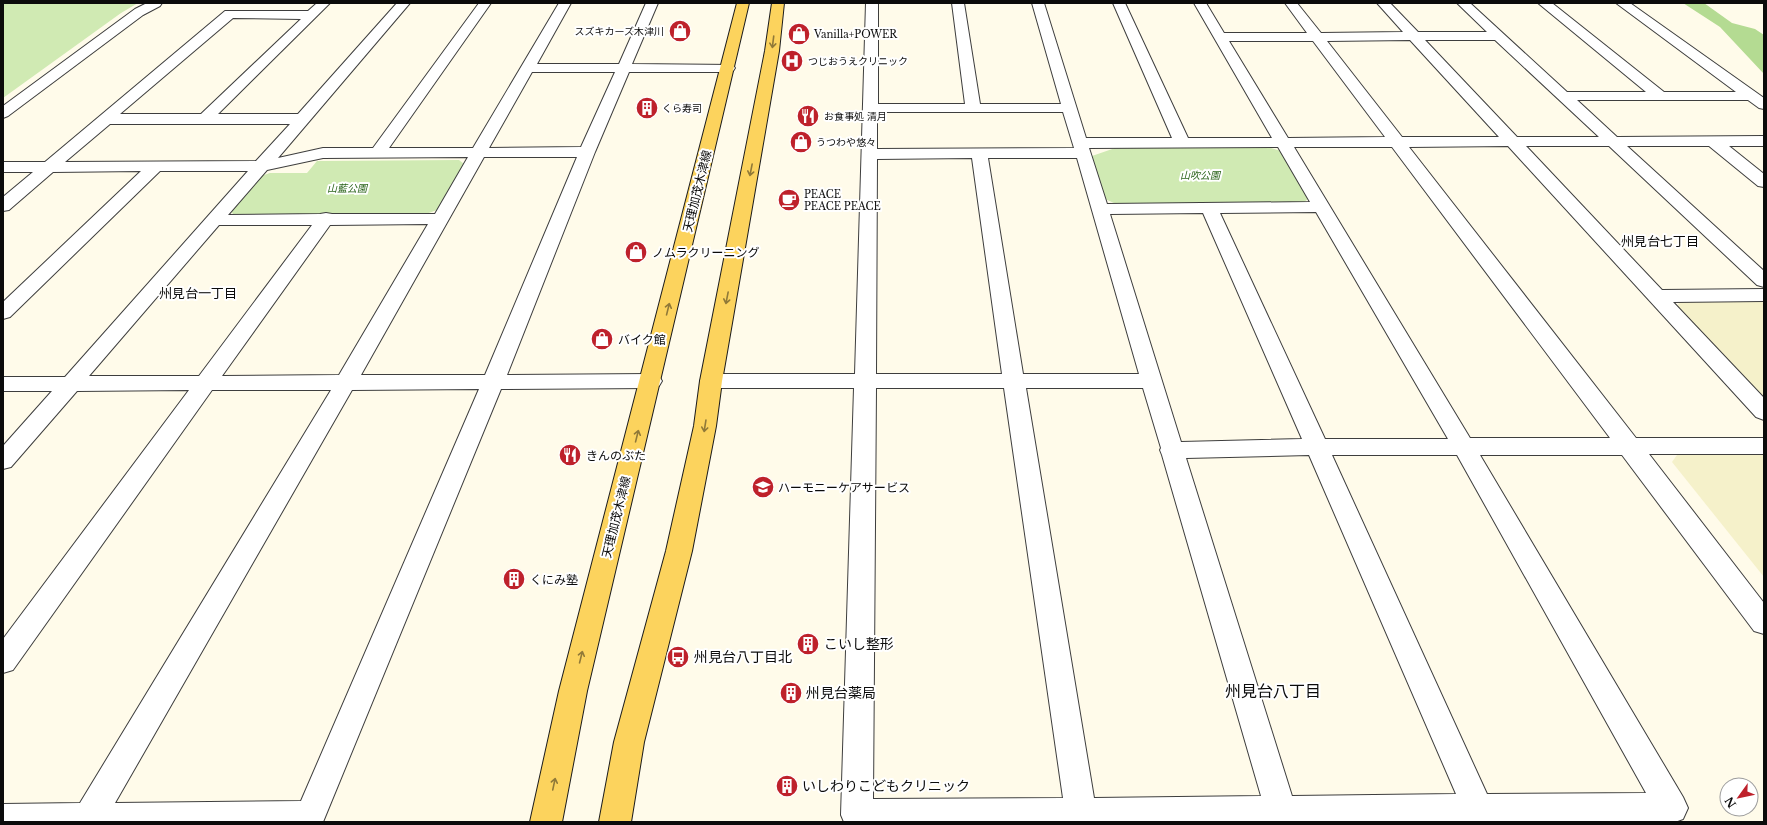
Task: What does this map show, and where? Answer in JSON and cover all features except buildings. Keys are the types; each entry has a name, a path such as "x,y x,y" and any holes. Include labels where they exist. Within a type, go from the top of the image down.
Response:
{"main road":[{"name":"天理加茂木津線","path":"546,822 573,690 651,380 743,3"},
{"path":"615,822 629,742 679,551 705,426 711,381 772,51 778,3"}],"street":[{"path":"3,112 139,12 156,3"},
{"path":"205,119 324,3"},
{"path":"3,460 404,3"},
{"path":"376,153 485,3"},
{"path":"88,820 346,382 565,3"},
{"path":"3,820 310,816 493,382 587,152 625,68 652,3"},
{"path":"872,3 857,815 1081,818 1280,811 1672,808 1464,447 1200,3"},
{"path":"958,3 973,108"},
{"path":"1038,3 1280,811"},
{"path":"1118,3 1182,142"},
{"path":"1291,3 1764,623"},
{"path":"1383,3 1764,412"},
{"path":"1463,3 1764,281"},
{"path":"1544,3 1660,96"},
{"path":"1622,3 1764,105"},
{"path":"3,206 230,14 312,14"},
{"path":"1220,37 1500,36"},
{"path":"528,68 728,68"},
{"path":"1564,96 1750,96"},
{"path":"869,108 1069,108"},
{"path":"106,119 302,119"},
{"path":"1713,141 1764,182"},
{"path":"869,154 979,154 1182,142 1764,141"},
{"path":"3,167 261,166 323,153 587,152"},
{"path":"979,154 1081,818"},
{"path":"3,314 155,167"},
{"path":"1209,207 1478,810"},
{"path":"1100,208 1322,207"},
{"path":"212,220 326,218 439,219"},
{"path":"3,661 326,218"},
{"path":"1656,296 1764,295"},
{"path":"3,384 651,380"},
{"path":"711,381 1151,381"},
{"path":"1171,450 1317,447 1764,446"}],"shaded area":[{"path":"1764,301 1764,400 1676,307 1680,302"},
{"path":"1764,454 1764,577 1672,462 1677,455"}],"green space":[{"path":"3,3 138,3 121,13 3,98"},
{"path":"1683,3 1704,3 1732,23 1755,29 1764,35 1764,74 1720,27"},
{"name":"山吹公園","path":"1118,147 1271,148 1281,151 1308,199 1303,203 1114,203 1105,199 1092,156"},
{"name":"山藍公園","path":"459,160 464,164 437,210 426,214 234,215 230,210 258,177 270,173 307,173 317,161"}],"place":[{"name":"スズキカーズ木津川","path":"680,31"},
{"name":"Vanilla+POWER","path":"799,34"},
{"name":"つじおうえクリニック","path":"792,61"},
{"name":"くら寿司","path":"647,108"},
{"name":"お食事処 清月","path":"808,116"},
{"name":"うつわや悠々","path":"801,142"},
{"name":"PEACE PEACE PEACE","path":"789,200"},
{"name":"ノムラクリーニング","path":"636,252"},
{"name":"バイク館","path":"602,339"},
{"name":"きんのぶた","path":"570,455"},
{"name":"ハーモニーケアサービス","path":"763,487"},
{"name":"くにみ塾","path":"514,579"},
{"name":"こいし整形","path":"808,644"},
{"name":"州見台八丁目北","path":"678,657"},
{"name":"州見台薬局","path":"791,693"},
{"name":"いしわりこどもクリニック","path":"787,786"}],"district":[{"name":"州見台七丁目","path":"1660,241"},
{"name":"州見台一丁目","path":"198,293"},
{"name":"州見台八丁目","path":"1273,691"}]}
